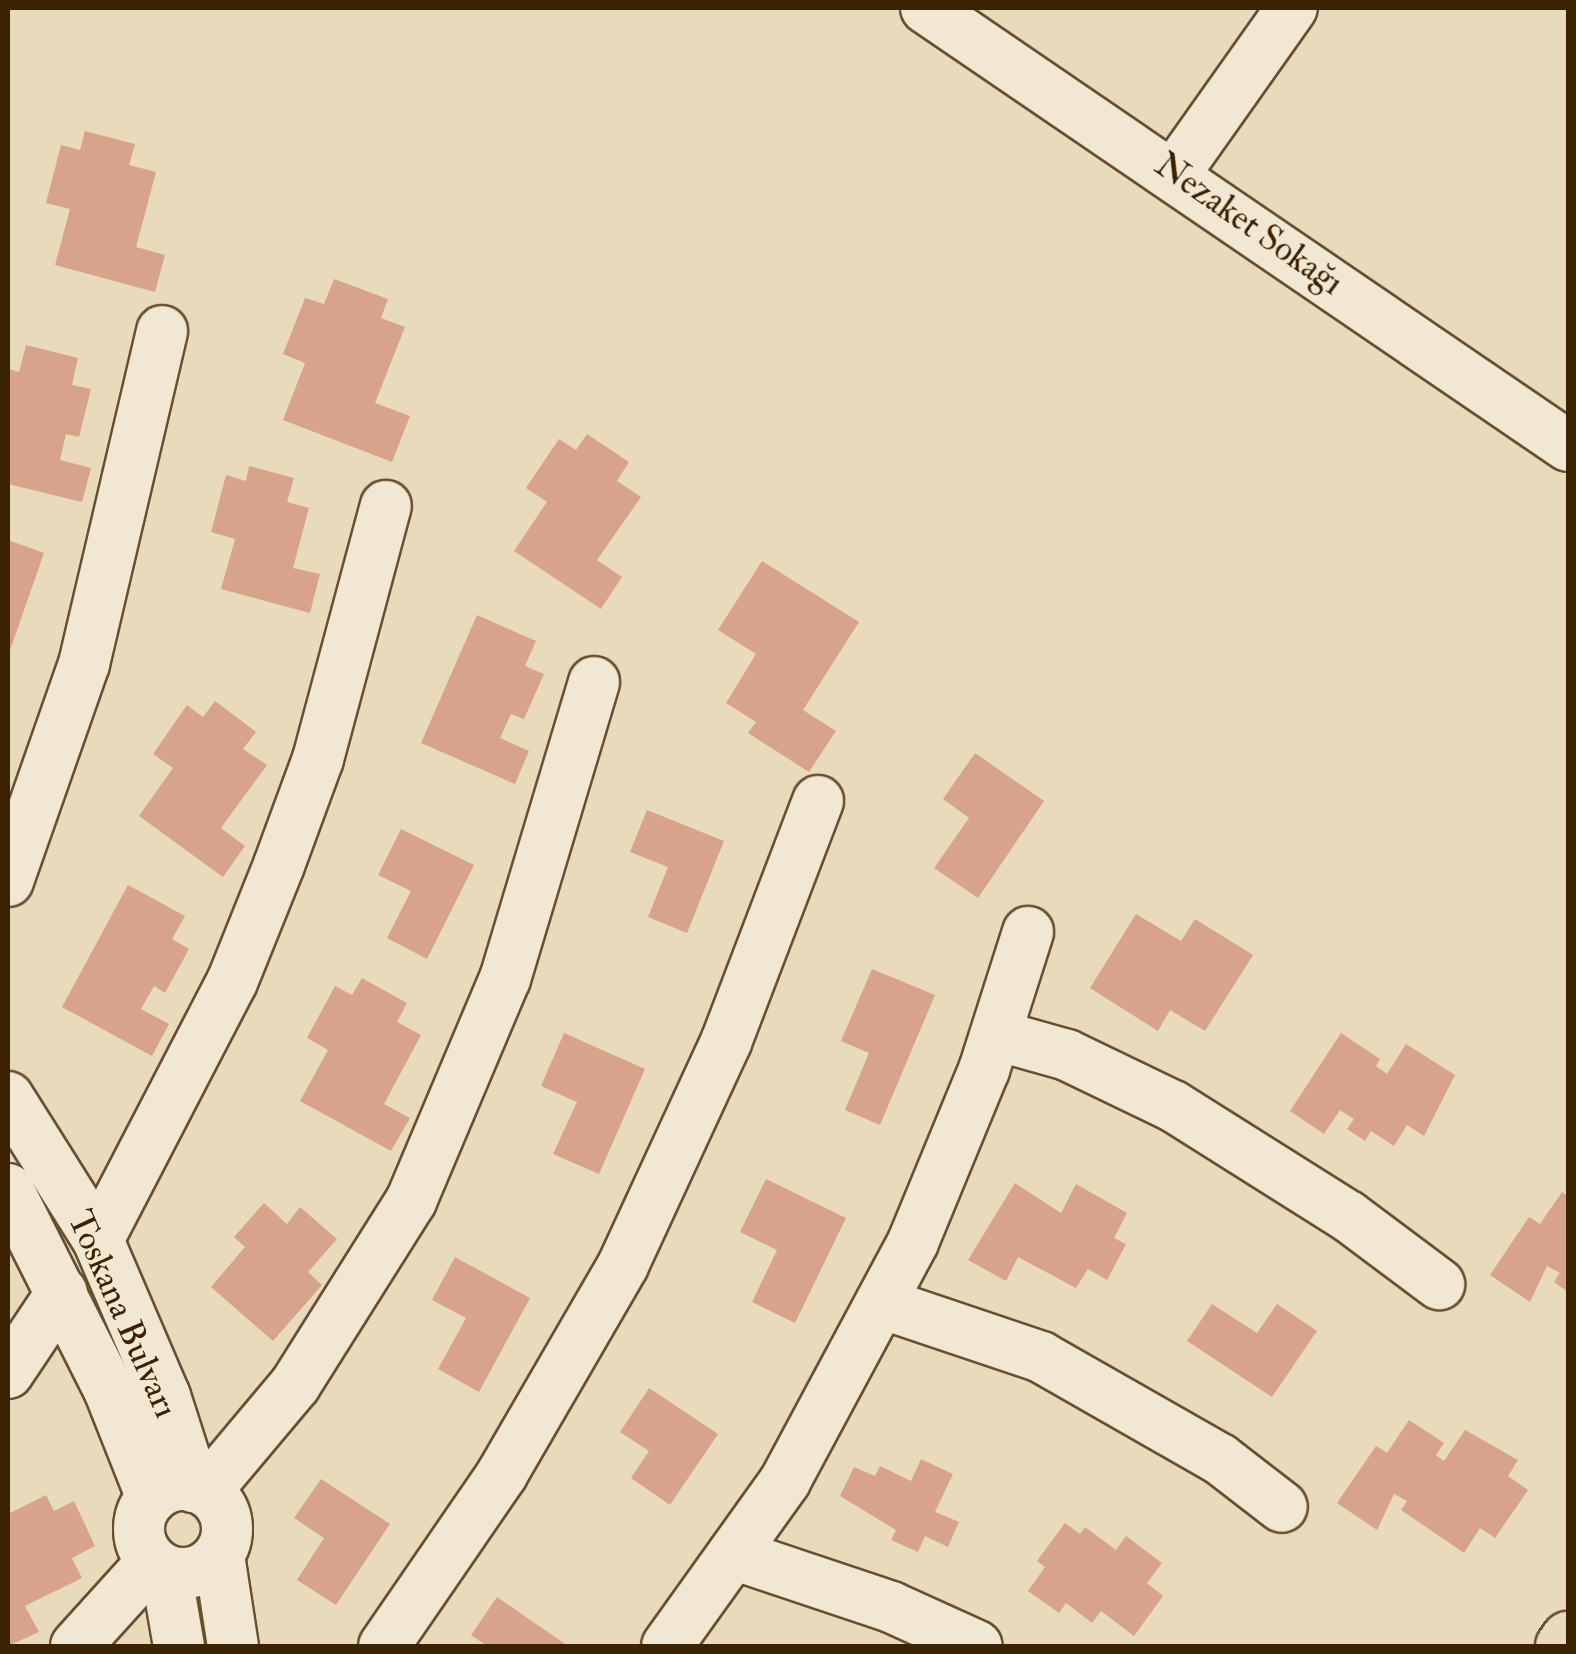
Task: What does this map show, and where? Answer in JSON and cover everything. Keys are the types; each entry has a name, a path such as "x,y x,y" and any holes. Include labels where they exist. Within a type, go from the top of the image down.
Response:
{"main road":[{"path":"1564,1646 1568,1639"}],"street":[{"name":"Nezaket Sokağı","path":"926,8 1175,172 1568,446"},
{"path":"1175,172 1292,8"},
{"path":"8,881 84,664 162,331"},
{"path":"98,1240 232,982 279,865 318,759 386,506"},
{"path":"184,1492 295,1386 411,1201 505,979 594,682"},
{"path":"384,1646 532,1426 623,1265 726,1042 818,801"},
{"path":"667,1646 785,1480 882,1303 950,1155 996,1035 1028,932"},
{"path":"996,1035 1067,1055 1172,1106 1348,1216 1439,1284"},
{"name":"Toskana Bulvarı","path":"8,1097 98,1240 165,1396 184,1492"},
{"name":"Toskana Bulvarı","path":"8,1190 62,1292 184,1492 224,1514 218,1556 233,1646"},
{"path":"8,1373 62,1292"},
{"path":"882,1303 1041,1357 1220,1458 1282,1507"},
{"name":"Toskana Bulvarı","path":"179,1646 159,1566 139,1524 184,1492"},
{"path":"734,1554 891,1607 976,1646"},
{"path":"76,1646 159,1566 195,1572 218,1556"}],"building":[{"path":"85,131 135,144 129,165 156,172 136,247 165,255 155,292 55,265 70,209 46,203 61,145 80,150"},
{"path":"334,279 388,299 381,318 405,327 375,403 410,416 392,462 283,420 305,363 283,354 305,298 324,304"},
{"path":"26,345 78,358 72,385 91,389 79,437 66,434 60,460 91,468 82,502 8,484 8,369 19,372"},
{"path":"587,434 629,462 617,481 641,497 597,560 622,577 601,609 514,551 547,502 526,488 559,439 576,450"},
{"path":"249,466 294,478 287,502 309,508 293,568 320,574 310,613 221,589 235,539 211,532 226,475 246,481"},
{"path":"8,540 44,553 8,656"},
{"path":"762,561 859,622 803,710 836,731 809,772 748,733 756,722 726,703 756,654 718,630"},
{"path":"477,615 536,641 525,666 544,674 524,719 511,714 500,738 529,751 515,784 421,743"},
{"path":"215,701 256,732 243,749 267,765 221,828 245,846 223,877 139,816 173,768 153,754 187,705 203,717"},
{"path":"975,753 1044,801 978,898 934,868 969,818 943,799"},
{"path":"647,810 724,841 687,933 648,917 668,867 630,852"},
{"path":"401,829 474,865 427,959 387,938 411,891 378,875"},
{"path":"128,885 185,916 172,939 189,949 165,993 154,986 141,1009 169,1024 152,1056 62,1007"},
{"path":"1136,914 1181,941 1195,919 1253,955 1205,1031 1170,1010 1158,1031 1090,988"},
{"path":"872,969 935,995 880,1125 845,1110 869,1053 841,1041"},
{"path":"362,978 407,1003 397,1022 421,1035 384,1104 410,1118 391,1151 300,1101 328,1050 307,1038 335,986 352,995"},
{"path":"564,1033 645,1069 599,1174 553,1154 577,1102 541,1086"},
{"path":"1341,1033 1380,1059 1376,1066 1387,1074 1406,1044 1455,1075 1424,1136 1407,1125 1394,1146 1371,1131 1365,1141 1347,1129 1354,1119 1340,1110 1324,1134 1290,1111"},
{"path":"766,1179 846,1218 795,1323 752,1302 777,1250 740,1232"},
{"path":"1015,1183 1061,1213 1076,1184 1127,1213 1114,1238 1126,1244 1107,1280 1088,1269 1076,1288 1018,1257 1006,1281 968,1260"},
{"path":"1562,1192 1568,1196 1568,1292 1554,1282 1560,1273 1547,1266 1530,1302 1490,1275 1529,1217 1540,1224"},
{"path":"264,1203 287,1224 300,1207 337,1239 308,1272 322,1285 273,1341 211,1287 245,1247 234,1237"},
{"path":"455,1257 530,1298 479,1392 438,1369 466,1318 432,1300"},
{"path":"1212,1304 1257,1333 1277,1304 1317,1331 1272,1397 1187,1341"},
{"path":"649,1388 718,1434 670,1505 631,1478 649,1451 620,1432"},
{"path":"1409,1420 1444,1443 1436,1455 1444,1461 1465,1430 1518,1460 1508,1476 1528,1490 1495,1538 1480,1528 1464,1553 1401,1510 1407,1501 1394,1494 1377,1530 1337,1503 1376,1446 1387,1453"},
{"path":"921,1459 953,1474 935,1512 959,1522 948,1547 925,1536 918,1552 891,1540 896,1530 840,1496 854,1467 875,1476 880,1466 911,1481"},
{"path":"321,1479 390,1524 336,1605 297,1580 324,1538 294,1518"},
{"path":"46,1495 54,1511 74,1501 95,1546 72,1558 82,1578 25,1606 39,1632 8,1646 8,1514"},
{"path":"1065,1523 1080,1534 1085,1527 1116,1550 1126,1536 1162,1563 1147,1583 1163,1596 1134,1636 1101,1611 1092,1623 1066,1603 1059,1613 1028,1591 1045,1567 1037,1561"},
{"path":"497,1597 568,1646 487,1646 471,1635"}]}
